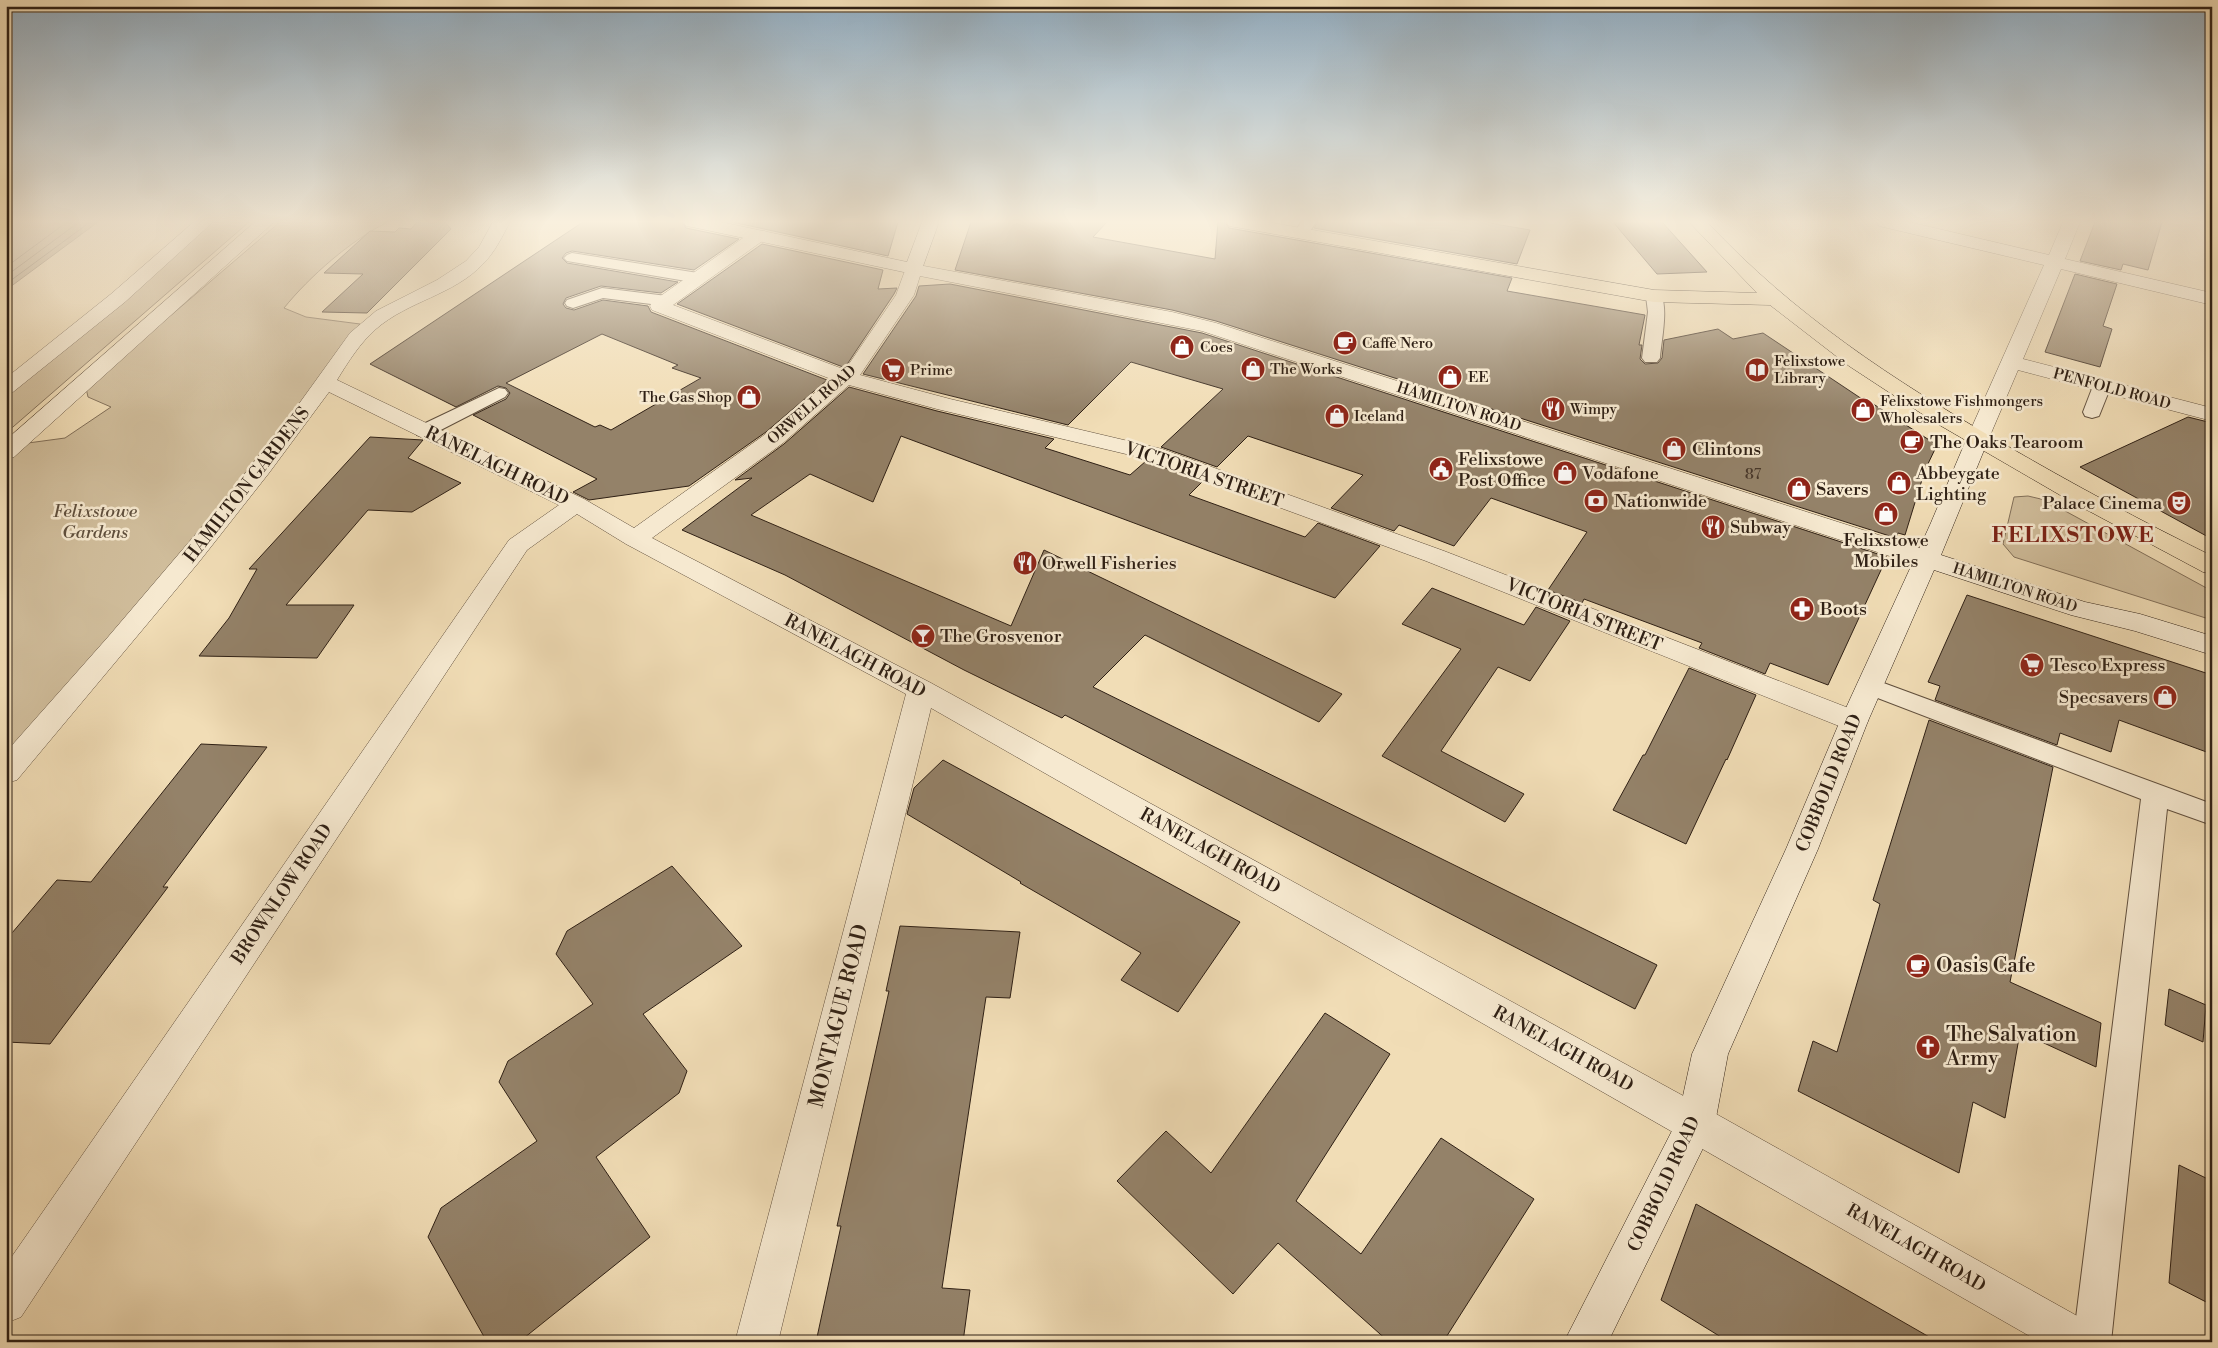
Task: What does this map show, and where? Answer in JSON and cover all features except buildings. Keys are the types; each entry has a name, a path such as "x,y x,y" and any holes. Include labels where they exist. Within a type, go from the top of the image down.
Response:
{"main road":[{"path":"1597,285 1654,296 1712,299 1774,299"},
{"path":"1760,285 1774,299 1854,360 1916,401 2149,535 2212,566"}],"street":[{"path":"6,388 133,285"},
{"path":"6,452 195,285"},
{"name":"HAMILTON GARDENS","path":"6,772 103,664 180,571 326,383 357,336 391,310 442,285"},
{"path":"667,301 689,285"},
{"name":"ORWELL ROAD","path":"635,539 775,438 845,376 863,359 890,320 905,295 908,285"},
{"name":"HAMILTON ROAD","path":"997,285 1209,326 2080,609 2140,623 2212,646"},
{"name":"COBBOLD ROAD","path":"1585,1342 1696,1123 1710,1054 1802,849 1854,721 2044,285"},
{"path":"2152,285 2212,299"},
{"name":"VICTORIA STREET","path":"667,301 659,306 845,376 945,404 1154,454 1434,556 1854,721"},
{"name":"PENFOLD ROAD","path":"2011,362 2212,415"},
{"name":"RANELAGH ROAD","path":"326,383 576,504 635,539 920,690 1696,1123 2082,1342"},
{"name":"BROWNLOW ROAD","path":"6,1302 518,545 576,504"},
{"name":"MONTAGUE ROAD","path":"756,1342 920,690"}],"lane":[{"path":"573,303 602,292 667,301"},
{"path":"1651,358 1656,312 1654,296"},
{"path":"2092,412 2102,386"},
{"path":"424,431 499,393"},
{"path":"1870,686 2212,815"},
{"path":"2092,1342 2155,794"}],"green space":[{"path":"135,285 177,285 6,433 6,394"},
{"name":"Felixstowe Gardens","path":"206,285 305,285 284,308 306,317 360,324 288,421 153,589 6,760 6,462 28,443 65,438 111,407 88,397 86,388"},
{"path":"2028,496 2045,500 2212,591 2212,620 2014,557 2003,544 2014,497"}],"water":[{"path":"6,285 13,285 6,290"}],"place":[{"name":"Caffè Nero","path":"1345,343"},
{"name":"Coes","path":"1182,347"},
{"name":"The Works","path":"1253,369"},
{"name":"Prime","path":"893,370"},
{"name":"Felixstowe Library","path":"1757,370"},
{"name":"EE","path":"1450,377"},
{"name":"The Gas Shop","path":"749,397"},
{"name":"Wimpy","path":"1553,409"},
{"name":"Felixstowe Fishmongers Wholesalers","path":"1863,410"},
{"name":"Iceland","path":"1337,416"},
{"name":"The Oaks Tearoom","path":"1912,442"},
{"name":"Clintons","path":"1674,449"},
{"name":"Felixstowe Post Office","path":"1441,469"},
{"name":"Vodafone","path":"1565,473"},
{"name":"Abbeygate Lighting","path":"1899,483"},
{"name":"Savers","path":"1799,489"},
{"name":"Nationwide","path":"1596,501"},
{"name":"Palace Cinema","path":"2179,503"},
{"name":"Felixstowe Mobiles","path":"1886,514"},
{"name":"Subway","path":"1713,527"},
{"name":"Orwell Fisheries","path":"1025,563"},
{"name":"Boots","path":"1802,609"},
{"name":"The Grosvenor","path":"923,636"},
{"name":"Tesco Express","path":"2032,665"},
{"name":"Specsavers","path":"2165,697"},
{"name":"Oasis Cafe","path":"1918,966"},
{"name":"The Salvation Army","path":"1928,1047"}],"district":[{"name":"FELIXSTOWE","path":"2073,535"}]}
